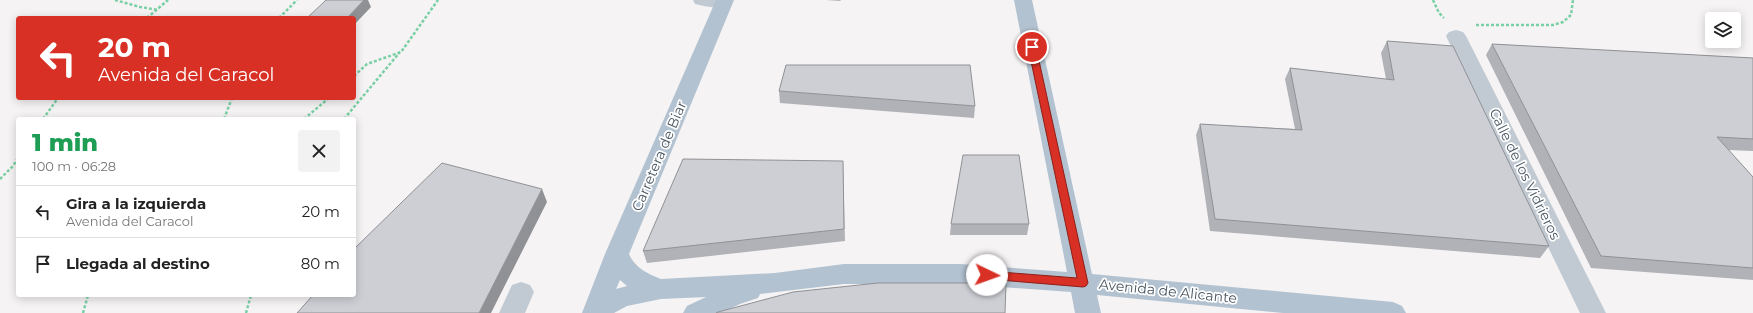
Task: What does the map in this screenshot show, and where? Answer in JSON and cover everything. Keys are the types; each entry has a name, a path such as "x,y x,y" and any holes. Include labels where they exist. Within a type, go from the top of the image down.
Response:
{"main road":[{"path":"1023,0 1083,283 1088,313"},
{"name":"Carretera de Biar","path":"595,313 617,254 725,1"},
{"name":"Avenida de Alicante","path":"617,254 620,266 627,273 646,284 661,289"},
{"name":"Avenida de Alicante","path":"595,313 612,301 627,296 661,289 775,282 844,274 906,274 1014,276 1393,313"},
{"name":"Avenida de Alicante","path":"696,313 734,295 775,282"}],"street":[{"path":"702,0 725,1"},
{"name":"Calle de los Vidrieros","path":"1456,36 1593,313"}],"path":[{"path":"115,0 140,7 159,10"},
{"path":"150,16 159,10 168,0"},
{"path":"282,16 296,0"},
{"path":"346,117 401,52 438,0"},
{"path":"1456,36 1468,26 1493,24 1539,26 1563,23 1571,15 1574,0"},
{"path":"356,74 367,64 401,52"},
{"path":"44,117 57,100"},
{"path":"225,117 231,100"},
{"path":"306,117 327,100"},
{"path":"0,179 16,161"},
{"path":"83,313 87,297"},
{"path":"246,313 250,297"}],"building":[{"path":"326,0 364,0 349,16 309,16"},
{"path":"1387,41 1453,46 1549,246 1215,219 1200,124 1302,130 1290,68 1394,80"},
{"path":"1492,44 1753,58 1753,139 1717,137 1753,177 1753,268 1601,256"},
{"path":"786,65 970,65 975,106 779,91"},
{"path":"963,155 1019,155 1029,224 951,224"},
{"path":"683,159 843,161 844,229 643,251"},
{"path":"442,163 542,189 479,313 297,313 311,297 356,297 356,247"},
{"path":"878,283 1006,283 1005,313 716,313 793,292"}],"route":[{"path":"987,275 1014,276 1083,283 1032,47"}]}
